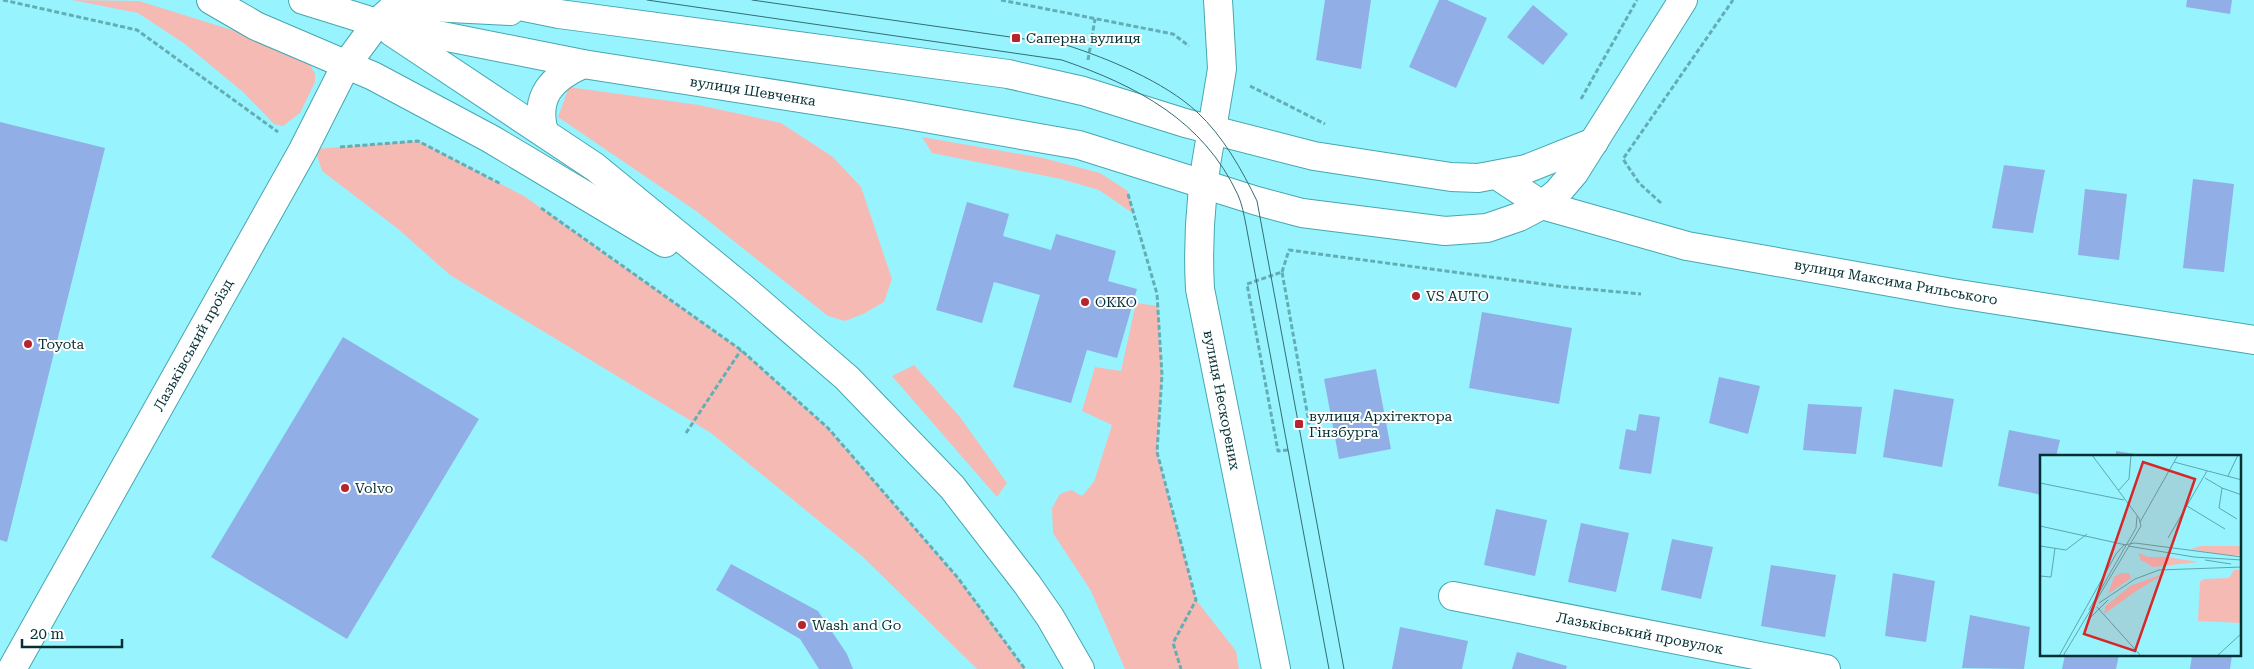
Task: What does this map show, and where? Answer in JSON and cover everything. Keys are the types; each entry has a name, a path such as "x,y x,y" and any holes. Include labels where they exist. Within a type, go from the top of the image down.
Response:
{"main road":[{"path":"211,0 256,26 373,76 490,139 744,289"},
{"name":"вулиця Шевченка","path":"303,0 377,23 583,64 902,114 1079,145 1203,183"},
{"path":"333,0 377,23 595,167 744,289 846,378 952,487 1027,584 1050,617 1080,669"},
{"path":"490,0 559,14 1008,74 1083,91 1212,129 1314,156 1354,164 1451,177 1498,176 1526,169 1594,142"},
{"path":"1212,129 1222,69 1218,0"},
{"path":"1203,183 1257,201 1302,213 1445,231 1487,228 1519,217 1542,205 1557,193 1574,174 1683,0"},
{"name":"Лазьківський проїзд","path":"12,669 303,150 346,65 377,23 390,10 410,6 559,14"},
{"path":"544,132 540,118 542,102 550,86 565,73 583,64"},
{"name":"вулиця Нескорених","path":"1212,129 1203,183 1199,266 1200,289 1276,669"},
{"name":"вулиця Максима Рильського","path":"1498,176 1542,205 1687,246 1952,293 2254,340"},
{"name":"Лазьківський провулок","path":"1454,596 1826,669"}],"path":[{"path":"3,0 137,30 303,150 418,141 506,186"},
{"path":"1001,0 1173,34 1222,69 1322,123 1332,125"},
{"path":"1581,100 1636,0"},
{"path":"1661,203 1640,183 1623,159 1733,0"},
{"path":"1086,68 1095,19"},
{"path":"1128,191 1157,294 1162,376 1157,452 1196,600 1173,643 1181,669"},
{"path":"540,207 741,350 828,428 958,578 1025,669"},
{"path":"1299,424 1309,423 1282,272 1289,250 1565,287 1641,294"},
{"path":"1282,272 1247,284 1278,451 1288,450"},
{"path":"686,433 741,350"}],"shaded area":[{"path":"72,0 139,1 267,41 309,62 315,74 315,82 300,113 283,126 274,124 243,92 185,44 138,13"},
{"path":"569,87 699,105 781,123 833,157 861,187 892,279 884,302 863,314 845,321 828,316 696,211 558,117"},
{"path":"922,137 1043,158 1100,173 1128,191 1134,214 1099,190 1061,179 932,153"},
{"path":"418,141 524,196 741,350 828,428 958,578 1025,669 977,669 862,556 711,433 450,275 397,228 322,171 315,149"},
{"path":"1136,303 1158,306 1162,375 1157,452 1196,600 1236,651 1239,669 1125,669 1091,591 1053,533 1052,508 1060,494 1071,490 1082,496 1094,482 1112,425 1082,411 1095,367 1121,371"},
{"path":"914,365 960,417 1007,483 997,497 892,376"}],"building":[{"path":"1325,0 1371,0 1361,69 1316,60"},
{"path":"1439,0 1447,0 1487,18 1456,88 1409,67"},
{"path":"2187,0 2232,0 2230,14 2186,7"},
{"path":"1533,5 1568,34 1543,65 1507,37"},
{"name":"Toyota","path":"0,122 105,148 7,542 0,540"},
{"path":"2004,165 2045,170 2033,233 1992,228"},
{"path":"2193,179 2234,184 2224,272 2183,268"},
{"path":"2085,189 2127,194 2119,260 2078,255"},
{"name":"ОККО","path":"967,202 1009,214 1003,236 1051,250 1056,234 1116,251 1108,281 1137,289 1117,358 1087,350 1071,403 1013,387 1040,295 994,282 982,323 936,310"},
{"path":"1482,312 1572,328 1559,404 1469,388"},
{"name":"Volvo","path":"343,337 479,419 347,639 211,557"},
{"path":"1376,369 1391,449 1339,459 1324,379"},
{"path":"1719,377 1760,386 1748,434 1709,423"},
{"path":"1894,389 1954,399 1942,467 1883,457"},
{"path":"1808,404 1862,407 1856,454 1803,450"},
{"path":"1639,414 1660,417 1651,474 1619,469 1626,429 1636,431"},
{"path":"2009,430 2060,440 2056,455 2040,455 2040,495 1998,486"},
{"path":"2116,451 2142,455 2116,455"},
{"path":"1496,509 1547,520 1535,576 1484,565"},
{"path":"1581,523 1629,533 1616,592 1568,582"},
{"path":"1672,539 1713,547 1701,599 1661,590"},
{"name":"Wash and Go","path":"731,564 818,611 847,654 853,669 819,669 800,639 716,590"},
{"path":"1771,565 1836,575 1825,637 1761,626"},
{"path":"1893,573 1935,581 1926,642 1885,636"},
{"path":"1970,615 2030,627 2024,669 1962,668"},
{"path":"1400,627 1468,641 1462,669 1392,669"},
{"path":"1517,652 1567,666 1566,669 1512,669"},
{"path":"2065,656 2119,656 2116,669 2062,669"},
{"path":"2192,656 2232,656 2230,669 2190,669"}],"tram line":[{"path":"647,0 1062,60 1090,70 1141,94 1187,126 1206,146 1223,169 1242,206 1329,669"},
{"path":"752,0 1066,45 1117,64 1152,81 1184,101 1206,121 1231,154 1257,201 1344,669"}],"place":[{"name":"Саперна вулиця","path":"1016,38"},
{"name":"VS AUTO","path":"1416,296"},
{"name":"ОККО","path":"1085,302"},
{"name":"Toyota","path":"28,344"},
{"name":"вулиця Архітектора Гінзбурга","path":"1299,424"},
{"name":"Volvo","path":"345,488"},
{"name":"Wash and Go","path":"802,625"}]}
